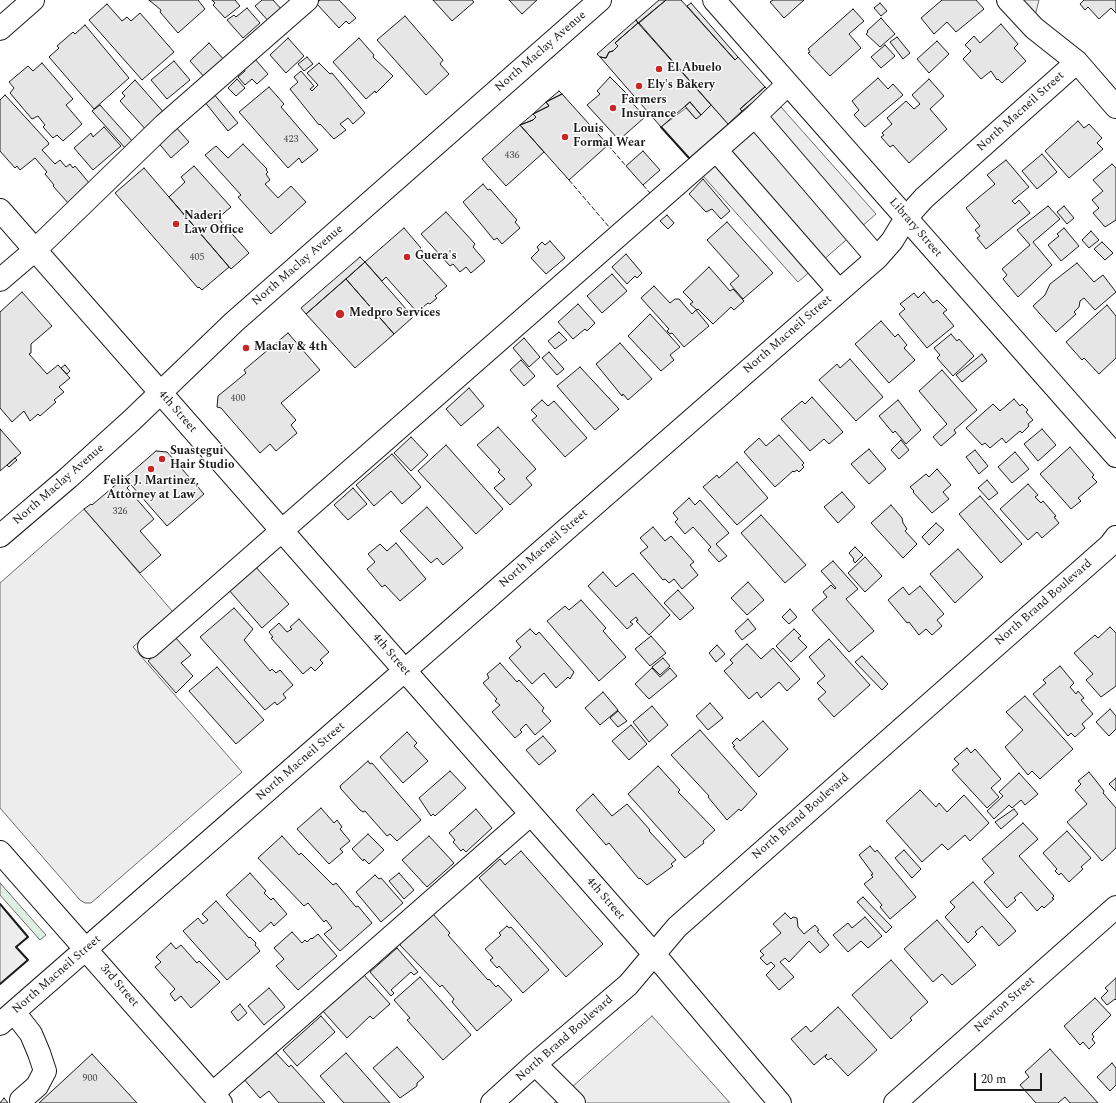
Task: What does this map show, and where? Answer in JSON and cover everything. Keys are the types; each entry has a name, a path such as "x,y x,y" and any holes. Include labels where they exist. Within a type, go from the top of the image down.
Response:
{"street":[{"path":"0,29 33,0"},
{"path":"0,280 35,250 164,125 307,0"},
{"name":"North Maclay Avenue","path":"0,536 68,478 234,322 600,0"},
{"name":"Library Street","path":"714,0 787,85 1116,456"},
{"path":"1008,0 1034,28 1077,62 1116,107"},
{"name":"North Macneil Street","path":"7,1018 877,258 892,241 906,218 924,198 1077,62"},
{"path":"149,647 755,116 787,85"},
{"path":"755,116 877,258"},
{"path":"716,150 839,291"},
{"name":"4th Street","path":"0,210 654,954 780,1103"},
{"name":"North Brand Boulevard","path":"492,1103 534,1064 628,985 677,927 1104,550 1116,537"},
{"path":"217,1098 531,814"},
{"name":"3rd Street","path":"0,852 217,1098"},
{"name":"Newton Street","path":"895,1103 1116,907"},
{"path":"7,1018 30,1034 39,1053 45,1071 37,1086 21,1100"},
{"path":"534,1064 574,1103"}],"green space":[{"path":"0,883 46,935 40,940 0,895"}],"shaded area":[{"path":"1016,0 1039,0 1034,20"},
{"path":"711,105 728,124 689,158 661,127 686,108 696,119"},
{"path":"781,107 876,214 798,282 703,176"},
{"path":"84,509 173,612 133,647 242,772 91,903 85,903 80,900 0,808 0,583"},
{"path":"0,904 28,937 16,947 28,960 0,984"},
{"path":"652,1016 730,1103 554,1103"}],"building":[{"path":"149,0 198,0 205,9 178,33 160,12 161,10"},
{"path":"212,0 235,0 240,6 225,18 213,5 215,3"},
{"path":"262,0 273,0 283,11 270,23 255,6"},
{"path":"320,0 339,0 356,18 349,24 346,21 339,28 316,3"},
{"path":"433,0 472,0 474,2 452,21"},
{"path":"509,0 537,0 522,14"},
{"path":"659,0 666,0 638,23 636,20"},
{"path":"666,0 681,0 735,60 738,57 765,87 740,109 742,111 728,124 639,23"},
{"path":"773,0 804,0 784,18 770,2"},
{"path":"942,0 976,0 984,9 956,32 947,22 934,34 921,18"},
{"path":"1084,0 1116,0 1116,13 1111,8 1099,19 1088,7 1085,10 1080,4"},
{"path":"691,3 738,57 735,60 687,6"},
{"path":"880,3 887,11 881,16 874,8"},
{"path":"107,4 122,21 127,17 131,21 140,13 174,52 142,80 89,20"},
{"path":"247,8 260,23 243,38 227,20 234,15 236,17"},
{"path":"853,9 864,21 849,34 861,48 830,76 808,53 810,52 808,49"},
{"path":"405,16 443,60 440,64 449,74 426,95 377,40"},
{"path":"881,18 895,34 880,47 866,34 868,32 867,31"},
{"path":"636,20 638,23 615,43 618,46 613,51 609,52 606,58 600,57 597,54"},
{"path":"638,23 711,105 701,115 690,102 661,127 600,57 606,58 609,52 613,51 618,46 615,43"},
{"path":"1001,24 1018,44 1014,48 1026,61 1002,83 998,79 997,80 991,71 981,79 963,59 971,51 965,45 974,36 980,43"},
{"path":"85,25 129,78 94,109 49,57 59,48 57,46 73,32 75,34"},
{"path":"897,37 910,53 903,59 890,42"},
{"path":"288,38 304,56 286,73 270,55"},
{"path":"359,38 374,55 373,57 393,76 376,93 375,91 366,99 333,62"},
{"path":"937,41 949,54 929,73 917,59"},
{"path":"209,43 225,61 206,79 190,61"},
{"path":"885,45 895,56 881,68 871,57"},
{"path":"307,57 313,64 304,71 298,64"},
{"path":"254,58 268,74 257,84 252,79 245,85 238,77 245,71 243,68"},
{"path":"174,61 190,80 167,99 151,80"},
{"path":"42,63 73,99 66,105 82,124 63,141 57,135 53,138 43,127 45,125 38,116 32,119 10,93 14,88 9,82 28,66 33,71"},
{"path":"319,63 330,74 332,73 365,113 353,124 348,118 340,124 346,130 334,139 320,124 319,125 290,89 298,82 294,77 301,71 314,86 310,89 312,91 318,85 307,73"},
{"name":"Farmers Insurance","path":"610,77 629,96 627,97 645,117 619,140 587,105 600,94 597,91"},
{"path":"878,78 888,89 893,84 903,95 865,127 854,115 859,110 852,101"},
{"path":"237,79 245,88 236,96 228,88"},
{"path":"929,79 944,96 930,109 947,129 909,163 893,145 890,147 881,137 884,135 882,133 892,124 887,118 906,101 914,109 920,104 912,95"},
{"path":"135,80 166,115 148,132 120,101 125,96 122,93"},
{"path":"269,87 284,104 281,107 318,150 302,163 299,158 288,168 239,112"},
{"path":"765,87 768,90 742,111 740,109"},
{"path":"559,91 562,94 546,102"},
{"path":"213,93 238,123 228,131 204,101"},
{"path":"562,94 608,145 569,180 520,125 533,120 536,117 533,114 549,106 546,102"},
{"path":"5,95 48,142 49,144 42,150 55,164 60,160 66,167 70,164 73,168 75,166 90,184 68,203 53,186 54,185 45,174 47,172 35,158 20,170 17,166 15,168 0,151 0,100"},
{"path":"546,102 549,106 533,114"},
{"path":"690,102 701,115 696,119 685,106"},
{"path":"100,105 134,143 126,149 92,111"},
{"path":"533,114 536,117 533,120 520,125"},
{"path":"1078,121 1084,128 1089,124 1102,138 1097,143 1103,149 1069,178 1045,151"},
{"path":"520,125 544,152 506,186 482,159"},
{"path":"175,126 189,142 171,158 157,141"},
{"path":"104,127 121,146 93,170 74,148 91,133 93,137"},
{"path":"243,144 267,169 266,170 268,172 266,174 270,180 265,184 278,198 291,186 306,202 271,234 238,197 241,195 205,155 216,146 228,158"},
{"path":"643,151 660,170 643,185 626,166"},
{"path":"1042,154 1057,172 1037,189 1022,171"},
{"path":"1006,160 1029,187 1012,201 1015,204 1019,200 1030,213 986,249 977,238 980,236 975,230 980,226 966,208 995,184 987,175"},
{"path":"1112,164 1116,168 1116,220 1105,227 1093,213 1099,208 1092,200 1103,191 1093,180"},
{"path":"194,166 231,207 218,218 249,253 231,269 169,197 185,182 181,177"},
{"path":"144,168 229,267 202,290 199,287 198,288 115,193"},
{"path":"703,179 730,211 721,219 712,209 706,212 689,194"},
{"path":"483,184 488,190 490,189 517,220 515,222 520,228 502,244 497,238 494,240 463,202"},
{"path":"1048,206 1060,219 1033,242 1052,265 1018,297 1003,279 1007,275 1002,269 1030,245 1017,230"},
{"path":"1064,206 1074,218 1067,224 1057,212"},
{"path":"446,212 475,244 473,247 485,261 471,273 466,267 460,272 453,264 450,266 421,234"},
{"path":"667,215 674,223 668,229 660,221"},
{"path":"727,222 773,273 743,299 730,284 739,276 707,240"},
{"path":"404,228 421,248 416,252 447,286 435,296 437,298 417,312 386,277 382,281 365,262"},
{"path":"1064,228 1079,246 1061,261 1048,245 1059,236 1057,234"},
{"path":"1091,231 1099,240 1089,248 1082,240"},
{"path":"550,241 565,258 546,274 531,258 539,250 537,247 542,242 545,245"},
{"path":"1102,242 1113,253 1105,260 1094,249"},
{"path":"626,254 642,273 637,278 635,276 627,284 612,267"},
{"path":"360,257 365,262 306,314 301,308"},
{"path":"365,262 413,317 394,334 346,279"},
{"path":"1077,263 1094,282 1103,275 1116,292 1095,310 1084,298 1080,301 1079,307 1074,312 1076,314 1056,332 1033,306 1045,295 1050,284"},
{"path":"709,267 730,291 733,289 744,301 734,310 731,307 713,324 698,309 697,310 690,304 693,302 683,292"},
{"path":"612,274 627,291 602,313 587,296"},
{"path":"346,279 394,334 355,368 306,314"},
{"path":"654,286 670,303 675,299 679,299 692,314 696,310 709,326 684,347 672,333 670,334 667,331 669,329 641,298"},
{"path":"22,292 52,326 31,344 31,353 29,354 47,374 58,365 70,378 59,387 64,392 54,400 56,402 40,416 38,414 30,421 24,411 12,422 0,408 0,312"},
{"path":"924,292 933,303 937,300 947,310 943,313 954,326 927,348 899,314 905,309 900,304 914,293 918,298"},
{"path":"578,304 595,323 587,331 585,329 573,339 558,322"},
{"path":"1107,305 1116,316 1116,358 1099,374 1084,358 1082,360 1066,342"},
{"path":"650,314 680,347 670,355 674,360 661,371 628,336"},
{"path":"881,321 895,337 898,334 907,345 904,348 915,360 889,383 855,344"},
{"path":"559,332 567,340 555,349 548,341"},
{"path":"288,333 320,370 281,403 296,420 291,425 297,433 276,451 270,444 260,453 221,408 217,407 218,396 246,373 244,370"},
{"path":"951,334 957,341 959,339 974,356 953,376 937,358 940,355 934,348"},
{"path":"524,338 540,357 529,367 513,348"},
{"path":"620,343 652,379 628,400 623,394 622,396 596,364"},
{"path":"549,352 564,369 557,375 542,358"},
{"path":"982,354 987,361 962,382 956,375"},
{"path":"850,359 883,397 856,421 819,380 837,364 840,368"},
{"path":"521,360 535,376 524,386 510,370"},
{"path":"65,365 70,371 67,374 61,368"},
{"path":"580,367 619,409 595,430 557,386"},
{"path":"942,370 977,410 954,430 956,433 941,446 933,437 947,424 919,391"},
{"path":"469,388 484,406 461,426 446,409"},
{"path":"812,397 843,432 829,444 824,439 810,451 781,419 802,401 805,404"},
{"path":"1014,399 1020,406 1022,404 1028,410 1026,412 1033,420 1028,424 1029,426 1022,433 1020,431 1006,443 1002,438 990,448 985,443 982,445 966,428 993,404 1000,411"},
{"path":"542,400 548,406 554,401 587,438 565,457 532,420 537,416 531,410"},
{"path":"898,400 921,430 906,444 895,431 893,433 879,416"},
{"path":"498,427 536,469 526,478 532,485 510,505 494,488 505,479 498,472 500,470 477,445"},
{"path":"0,429 21,453 0,471"},
{"path":"1042,429 1056,445 1038,461 1024,444"},
{"path":"779,435 804,463 802,465 804,467 799,472 797,470 794,472 793,471 775,487 744,452 759,438 766,446"},
{"path":"411,437 428,455 411,471 394,453"},
{"path":"901,440 909,450 899,459 891,450"},
{"path":"446,445 503,509 476,534 418,471"},
{"path":"1070,447 1094,475 1092,477 1097,482 1078,498 1081,501 1071,509 1040,474"},
{"path":"869,449 886,469 869,484 851,464"},
{"path":"975,450 988,466 979,474 966,457"},
{"path":"156,451 167,452 204,494 167,526 125,478"},
{"path":"1015,452 1029,469 1012,483 998,467"},
{"path":"392,454 421,487 402,504 391,491 374,506 356,485"},
{"path":"15,458 17,460 9,467 7,465"},
{"path":"737,462 768,498 737,525 703,487 717,475 719,478"},
{"path":"937,469 951,485 943,492 949,499 932,513 910,487 926,474 929,477"},
{"path":"123,475 131,484 127,488 154,519 140,531 161,555 140,573 84,509 91,504 92,505 119,482 117,480"},
{"path":"987,480 998,493 989,500 978,488"},
{"path":"1028,484 1038,495 1035,497 1041,503 1043,501 1056,516 1054,517 1059,523 1042,538 1037,532 1028,540 1000,509"},
{"path":"353,488 367,504 348,520 334,505"},
{"path":"842,492 855,507 838,523 824,507"},
{"path":"980,496 1022,544 1001,563 959,514"},
{"path":"689,498 695,505 700,500 729,533 716,544 727,556 719,562 708,550 711,547 693,527 685,534 675,522 678,519 673,513"},
{"path":"891,505 902,518 907,529 905,531 917,544 903,558 871,523"},
{"path":"427,507 463,548 443,565 437,558 431,563 400,531"},
{"path":"761,515 806,565 785,583 741,533"},
{"path":"936,523 944,530 929,545 922,537"},
{"path":"653,527 665,541 671,536 694,562 690,565 698,575 682,589 674,579 669,583 665,579 663,580 640,553 648,547 640,538"},
{"path":"396,543 426,579 400,601 385,585 382,587 367,569 375,562 368,554 380,544 387,551"},
{"path":"855,547 863,555 855,563 853,560 854,559 849,553"},
{"path":"958,549 983,577 955,603 930,574"},
{"path":"865,557 882,576 865,592 848,573"},
{"path":"833,561 858,589 846,599 874,631 849,652 812,610 827,597 823,592 831,585 835,589 836,588 821,571"},
{"path":"254,565 289,604 262,628 228,589"},
{"path":"603,572 616,587 633,573 670,615 649,635 636,621 638,620 636,617 630,622 633,624 627,629 588,586"},
{"path":"748,582 764,600 747,615 731,598"},
{"path":"920,586 944,614 937,620 942,626 932,635 926,629 919,635 888,600 903,587 909,595"},
{"path":"678,590 694,608 680,620 664,603"},
{"path":"581,600 606,628 603,631 626,657 599,681 547,621 565,606 569,610"},
{"path":"234,608 253,629 244,640 270,671 272,669 276,673 280,670 293,685 283,694 286,698 277,705 275,702 265,710 200,637"},
{"path":"790,609 797,617 789,624 782,617"},
{"path":"299,619 329,652 320,660 323,663 315,671 311,667 303,674 271,638 273,637 269,632 279,623 287,632 292,629 290,627"},
{"path":"748,619 756,629 742,640 735,631"},
{"path":"1110,627 1116,633 1116,686 1101,697 1086,680 1093,674 1074,653 1095,635 1098,638"},
{"path":"530,629 536,635 539,632 574,672 570,679 568,677 556,688 544,673 532,684 509,658 521,647 516,641"},
{"path":"794,629 801,636 798,638 807,647 791,662 776,646"},
{"path":"651,636 666,653 650,666 635,649"},
{"path":"175,637 191,655 181,663 193,676 176,693 148,661"},
{"path":"829,639 870,685 834,717 818,699 826,692 817,683 825,676 809,657"},
{"path":"747,644 761,659 773,648 800,679 787,691 779,682 761,698 757,692 749,699 724,671 733,663 730,660"},
{"path":"717,645 725,654 716,662 709,653"},
{"path":"862,656 888,684 882,690 855,662"},
{"path":"663,658 670,666 660,675 652,667"},
{"path":"500,663 517,682 519,680 544,708 542,711 551,721 535,735 526,724 520,730 522,732 515,738 492,712 500,705 495,701 497,699 483,683 489,678 487,674"},
{"path":"1060,666 1074,683 1070,687 1076,694 1078,691 1084,698 1081,700 1093,714 1082,724 1085,728 1075,737 1071,733 1068,736 1033,694 1046,683 1043,680"},
{"path":"217,667 264,720 236,744 189,691"},
{"path":"652,668 660,677 670,668 677,676 649,699 635,684"},
{"path":"603,692 618,710 600,725 585,708"},
{"path":"1025,696 1073,749 1040,779 1032,771 1028,775 1005,747 1023,730 1006,712"},
{"path":"710,703 723,718 708,730 696,716"},
{"path":"652,706 668,725 649,742 633,722"},
{"path":"1110,709 1116,716 1116,729 1109,736 1096,722"},
{"path":"618,711 627,721 618,727 610,718"},
{"path":"763,721 788,749 759,777 733,747 735,746 732,743 737,738 740,741"},
{"path":"631,725 647,744 629,760 612,741"},
{"path":"700,730 757,794 741,811 739,809 727,820 708,797 709,796 671,755"},
{"path":"407,732 417,743 414,746 428,761 403,783 380,757"},
{"path":"543,736 556,751 539,765 526,750"},
{"path":"967,748 971,753 975,749 1001,779 991,788 999,797 987,808 952,770 959,764 954,759"},
{"path":"368,761 370,764 372,763 421,820 397,841 390,834 387,836 365,811 363,812 360,810 341,789 340,786"},
{"path":"658,766 680,790 678,792 715,830 703,841 704,843 685,858 628,794"},
{"path":"450,771 466,788 435,816 433,814 431,816 419,798"},
{"path":"1089,772 1104,791 1103,793 1116,808 1116,848 1102,861 1067,822 1087,804 1075,790 1081,784 1078,781"},
{"path":"1019,773 1038,794 1025,805 1021,800 1012,808 1009,805 994,819 987,811 1003,796 999,792"},
{"path":"1116,778 1116,791 1109,784"},
{"path":"920,790 936,807 939,803 947,812 964,795 989,823 970,841 965,835 948,850 942,844 922,862 886,821"},
{"path":"593,794 612,816 627,804 650,830 649,831 676,860 671,864 673,866 647,885 640,878 639,879 609,843 606,845 576,810"},
{"path":"321,808 334,823 337,820 342,827 340,829 350,841 340,849 343,852 329,864 297,829"},
{"path":"476,809 492,828 466,852 463,849 461,851 453,842 455,840 449,833"},
{"path":"1014,809 1018,814 1001,829 995,822"},
{"path":"1023,823 1038,839 1019,856 1054,896 1052,898 1054,899 1044,908 1042,906 1037,911 1021,892 1014,898 1016,900 1007,908 984,882 994,873 982,859"},
{"path":"1067,831 1091,858 1081,867 1083,869 1069,882 1061,873 1059,875 1055,871 1057,869 1043,853"},
{"path":"368,834 384,850 369,864 364,859 363,861 352,849"},
{"path":"282,836 299,855 301,853 333,885 336,883 372,923 340,951 324,934 332,928 326,920 324,922 308,903 304,906 258,858"},
{"path":"429,836 454,863 427,887 402,860"},
{"path":"870,846 875,852 877,850 916,897 890,919 880,907 882,905 864,884 873,877 871,875 873,874 859,855"},
{"path":"904,850 921,869 912,878 895,858"},
{"path":"521,851 603,944 566,977 479,878 500,859 505,865"},
{"path":"250,873 266,891 264,893 271,900 273,898 287,914 274,926 271,922 260,932 226,895"},
{"path":"399,873 414,890 404,899 389,881"},
{"path":"375,875 379,879 381,878 403,903 381,922 356,892"},
{"path":"973,882 1016,931 999,946 982,926 975,932 977,934 968,943 945,917 955,907 950,902"},
{"path":"863,897 892,927 886,933 857,902"},
{"path":"216,901 249,938 250,937 256,943 255,945 260,951 227,980 183,931 198,918 203,924 208,920 202,914"},
{"path":"785,913 791,919 793,917 797,918 798,927 804,934 815,925 819,930 817,931 829,945 820,953 809,941 789,962 785,958 780,962 794,977 779,990 766,975 775,966 771,962 767,965 760,958 764,955 760,951 781,933 773,924"},
{"path":"433,914 450,933 448,935 488,980 489,979 496,987 498,985 512,1000 477,1031 452,1002 454,999 442,985 440,987 400,945 400,943"},
{"path":"865,917 882,936 868,948 861,941 848,952 833,935 848,923 852,928"},
{"path":"937,920 976,965 952,985 942,974 933,982 904,949"},
{"path":"507,926 509,928 511,927 549,970 523,993 499,966 497,968 490,960 493,958 485,949 501,935 499,933"},
{"path":"292,932 302,943 305,940 307,942 318,934 337,956 298,990 276,966 284,959 274,948"},
{"path":"171,943 176,949 181,945 197,963 199,961 220,982 191,1008 181,996 175,1001 170,994 175,989 155,967 161,962 156,957"},
{"path":"397,948 418,972 414,975 411,972 391,990 394,993 391,996 370,972"},
{"path":"891,960 928,1002 910,1018 912,1020 891,1039 852,995"},
{"path":"362,973 390,1004 373,1019 370,1016 347,1038 322,1010"},
{"path":"420,977 471,1035 443,1060 407,1020 410,1018 394,1000"},
{"path":"1116,978 1116,1000 1115,999 1107,1005 1101,998 1108,991 1105,988"},
{"path":"269,988 285,1007 264,1025 248,1006"},
{"path":"1095,998 1111,1015 1092,1034 1094,1037 1092,1039 1095,1043 1089,1049 1083,1042 1080,1045 1064,1026"},
{"path":"240,1004 247,1013 238,1021 231,1012"},
{"path":"838,1007 877,1050 848,1076 831,1058 828,1060 825,1057 827,1054 814,1065 791,1039 806,1026 811,1032"},
{"path":"321,1016 335,1032 297,1066 283,1050"},
{"path":"397,1047 424,1077 417,1083 417,1086 400,1098 373,1068"},
{"path":"1050,1049 1098,1103 1070,1103 1065,1097 1058,1103 1036,1103 1020,1085 1029,1077 1025,1072"},
{"path":"275,1052 289,1067 291,1065 325,1103 279,1103 269,1091 260,1098 243,1078"},
{"path":"346,1053 390,1103 344,1103 320,1076"},
{"path":"92,1054 137,1103 39,1103"},
{"path":"1112,1063 1116,1068 1116,1085 1110,1091 1097,1077"},
{"path":"4,1098 8,1103 0,1103"}],"fence":[{"path":"608,145 626,166"},
{"path":"569,180 610,228"},
{"path":"643,185 650,193"}],"wall":[{"path":"661,127 689,158"},
{"path":"0,904 28,937 16,947 28,960 0,984"}],"place":[{"name":"El Abuelo","path":"659,69"},
{"name":"Ely's Bakery","path":"639,86"},
{"name":"Farmers Insurance","path":"613,108"},
{"name":"Louis Formal Wear","path":"565,137"},
{"name":"Naderi Law Office","path":"176,224"},
{"name":"Guera's","path":"407,257"},
{"name":"Medpro Services","path":"340,314"},
{"name":"Maclay & 4th","path":"246,348"},
{"name":"Suastegui Hair Studio","path":"162,459"},
{"name":"Felix J. Martinez, Attorney at Law","path":"151,469"}]}
